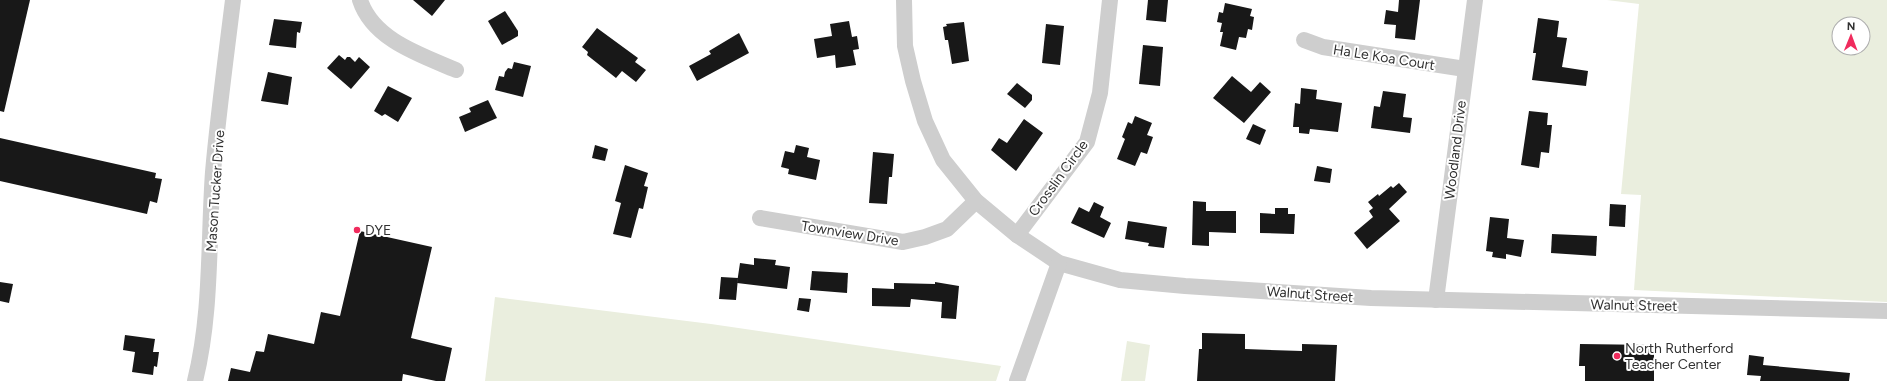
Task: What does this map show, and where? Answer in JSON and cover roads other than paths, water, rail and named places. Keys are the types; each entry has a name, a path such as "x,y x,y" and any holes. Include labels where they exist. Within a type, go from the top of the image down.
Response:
{"street":[{"name":"Mason Tucker Drive","path":"195,381 201,357 209,287 213,173 233,0"},
{"path":"360,0 362,8 381,32 422,56 456,70"},
{"name":"Walnut Street","path":"904,0 905,46 913,81 925,121 944,160 976,201 1017,235 1059,263 1120,280 1185,286 1436,300 1887,311"},
{"name":"Crosslin Circle","path":"1017,235 1087,142 1100,93 1110,0"},
{"name":"Woodland Drive","path":"1436,300 1475,0"},
{"name":"Ha Le Koa Court","path":"1304,40 1323,48 1465,69"},
{"name":"Townview Drive","path":"760,218 903,242 925,237 947,229 976,201"},
{"path":"1017,381 1059,263"}],"place":[{"name":"DYE","path":"357,230"},
{"name":"North Rutherford Teacher Center","path":"1617,356"}]}
